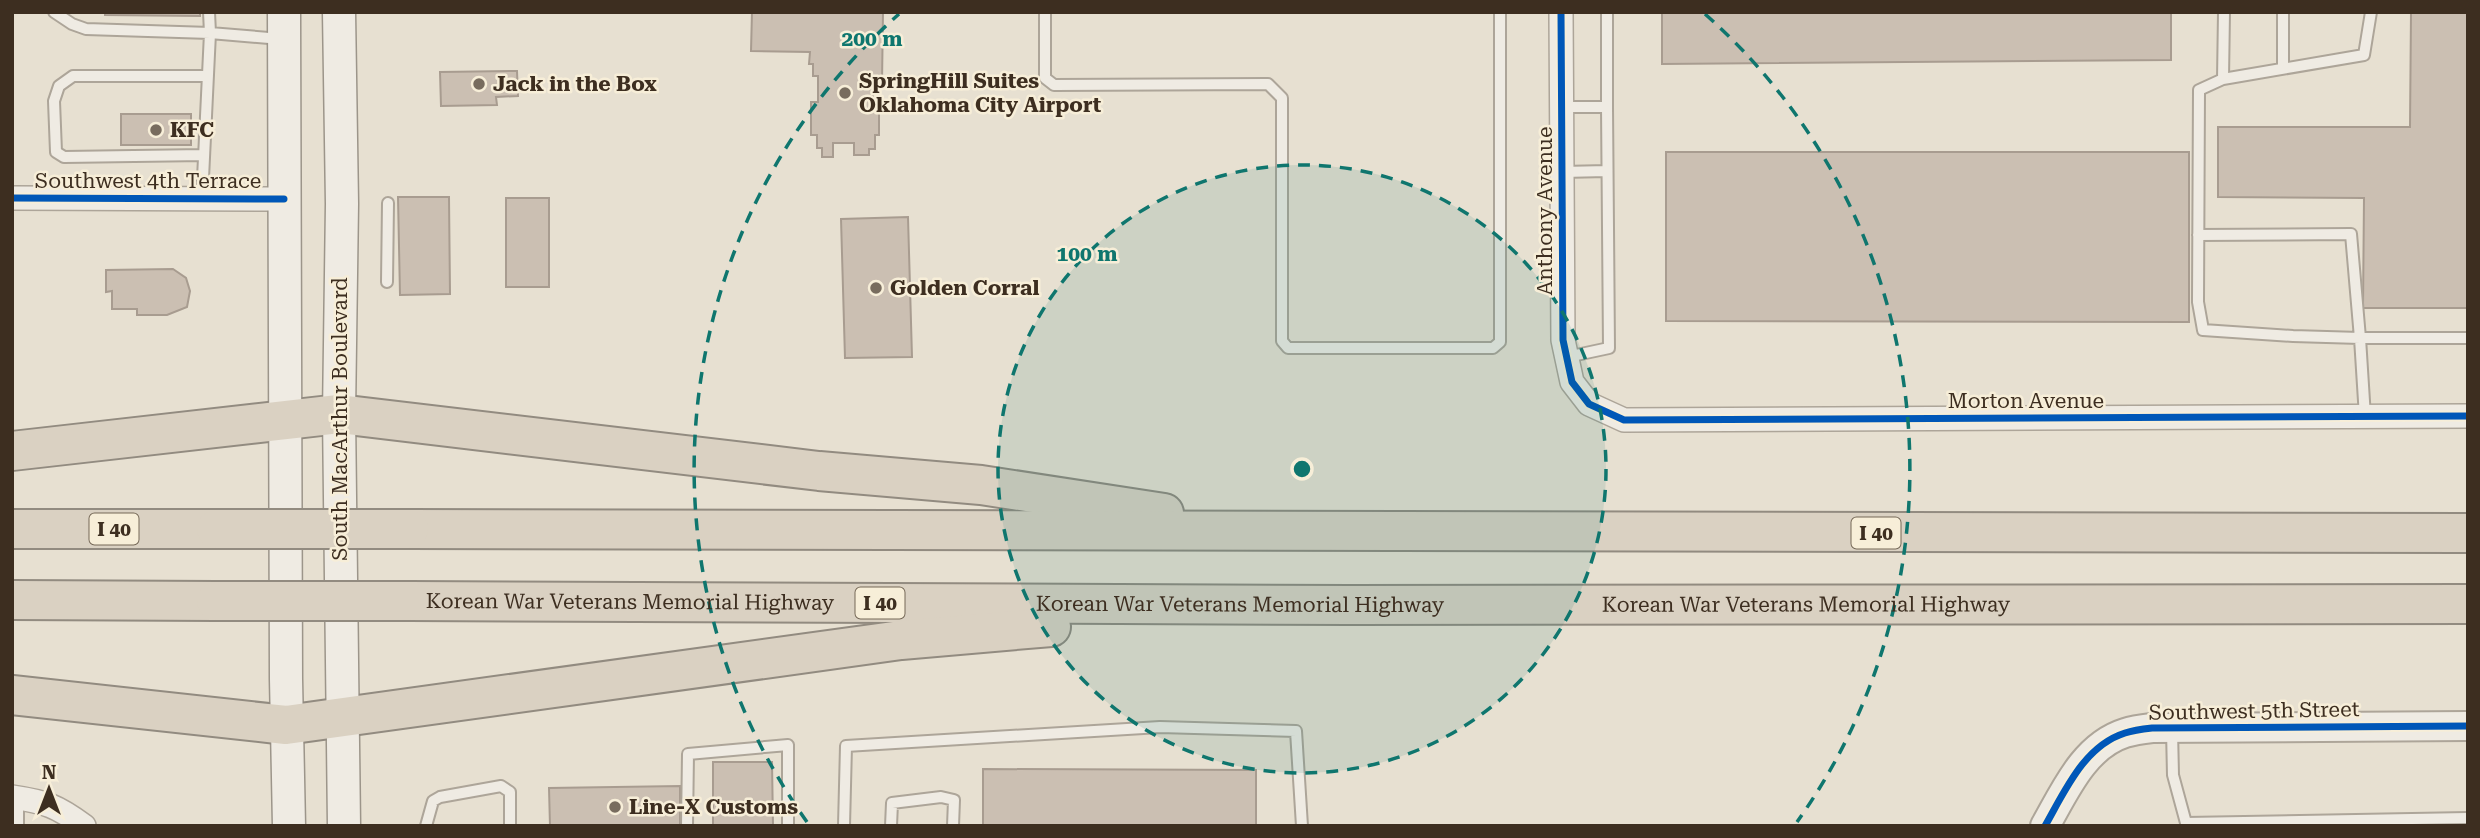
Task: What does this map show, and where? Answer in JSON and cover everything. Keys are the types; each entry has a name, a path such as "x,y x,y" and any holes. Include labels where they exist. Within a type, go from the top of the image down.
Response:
{"highway":[{"path":"12,451 339,414 819,471 981,485 1284,532"},
{"name":"I 40","path":"12,529 2468,533"},
{"name":"Korean War Veterans Memorial Highway","path":"12,600 1350,605 2468,604"},
{"path":"12,695 286,726 947,635 1350,605"}],"main road":[{"name":"South MacArthur Boulevard","path":"339,12 342,204 339,414 344,826"},
{"path":"284,26 286,726 289,826"}],"street":[{"name":"Anthony Avenue","path":"1561,12 1563,340 1572,382 1589,404"},
{"name":"Southwest 4th Terrace","path":"12,198 284,199"},
{"name":"Morton Avenue","path":"1589,404 1624,420 2468,416"},
{"name":"Southwest 5th Street","path":"2050,824 2078,768 2105,742 2124,733 2152,727 2468,726"},
{"path":"15,797 60,807 84,826"}],"lane":[{"path":"54,12 72,24 86,29 210,33 284,26"},
{"path":"202,199 209,12"},
{"path":"1045,12 1045,78 1054,85 1268,84 1282,98 1282,341 1288,348 1493,348 1500,342 1500,12"},
{"path":"1567,357 1609,348 1607,12"},
{"path":"2223,79 2224,12"},
{"path":"2283,12 2283,68"},
{"path":"2371,12 2364,55 2223,79 2199,90 2198,302 2203,330 2293,337 2468,338"},
{"path":"204,155 64,157 56,152 54,101 59,86 73,76 208,76"},
{"path":"1562,107 1607,107"},
{"path":"1562,172 1607,171"},
{"path":"387,282 388,203"},
{"path":"2199,235 2351,234 2365,417"},
{"path":"844,826 846,746 1160,727 1296,731 1302,826"},
{"path":"2172,727 2172,775 2186,825 2468,818"},
{"path":"687,826 688,754 788,745 788,826"},
{"path":"426,826 433,801 440,797 501,786 510,792 510,826"},
{"path":"15,797 18,826"},
{"path":"891,826 892,803 941,797 954,800 953,826"}],"building":[{"path":"105,12 200,12 200,16 105,15"},
{"name":"SpringHill Suites Oklahoma City Airport","path":"752,12 883,12 882,83 873,83 873,102 879,102 879,135 875,135 875,149 869,149 869,155 854,155 854,143 833,143 833,157 822,157 822,148 817,148 817,135 811,135 811,102 818,102 818,76 813,76 813,64 809,64 810,52 751,51"},
{"path":"1662,12 2171,12 2171,60 1662,64"},
{"path":"2411,12 2468,12 2468,308 2363,308 2364,198 2218,197 2218,127 2410,127"},
{"name":"Jack in the Box","path":"517,71 518,96 496,97 497,105 441,106 440,72"},
{"name":"KFC","path":"121,114 191,114 191,145 121,145"},
{"path":"1666,152 2189,152 2189,322 1666,321"},
{"path":"398,197 449,197 450,294 400,295"},
{"path":"506,198 549,198 549,287 506,287"},
{"name":"Golden Corral","path":"908,217 912,357 845,358 841,219"},
{"path":"173,269 186,278 190,291 187,307 167,315 137,315 137,309 112,309 112,291 106,292 106,270"},
{"path":"713,762 772,762 773,826 713,826"},
{"path":"983,769 1256,770 1256,826 983,826"},
{"name":"Line-X Customs","path":"680,786 680,826 550,826 549,788"}],"cycle path":[{"path":"1561,12 1563,340 1572,382 1589,404 1624,420 2468,416"},
{"path":"12,198 284,199"},
{"path":"2045,826 2068,785 2087,759 2111,739 2132,731 2152,728 2468,726"}],"place":[{"name":"Jack in the Box","path":"479,84"},
{"name":"SpringHill Suites Oklahoma City Airport","path":"845,93"},
{"name":"KFC","path":"156,130"},
{"name":"Golden Corral","path":"876,288"},
{"name":"Line-X Customs","path":"615,807"}]}
